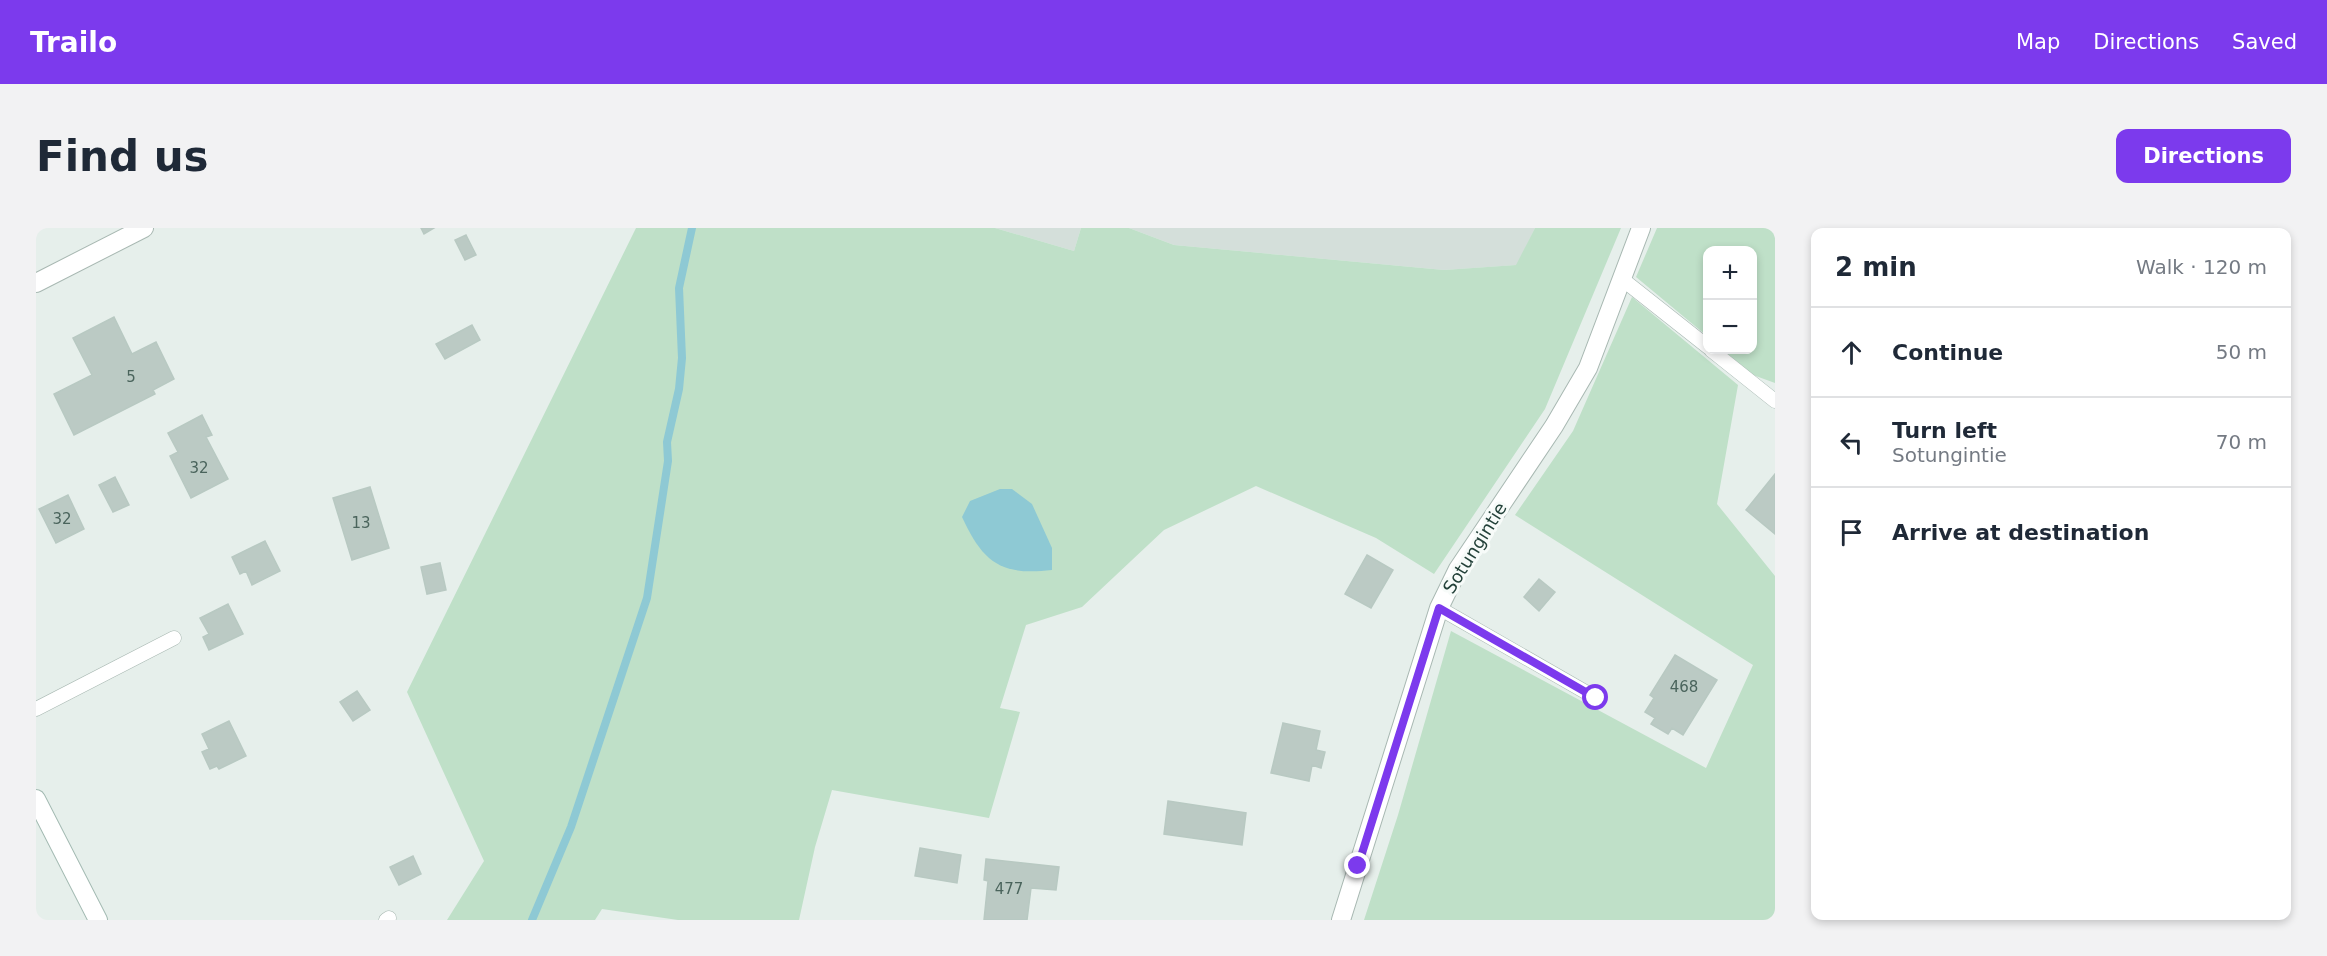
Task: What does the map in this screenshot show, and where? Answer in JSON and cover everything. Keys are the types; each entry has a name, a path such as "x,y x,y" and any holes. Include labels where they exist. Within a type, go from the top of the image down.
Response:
{"street":[{"path":"36,283 144,228"},
{"name":"Sotungintie","path":"1341,920 1439,608 1458,569 1554,426 1588,368 1641,228"},
{"path":"36,799 98,920"}],"lane":[{"path":"1622,279 1703,343"},
{"path":"1716,354 1775,401"},
{"path":"1439,608 1596,698"},
{"path":"36,709 174,638"}],"shaded area":[{"path":"995,228 1081,228 1074,251"},
{"path":"1129,228 1535,228 1517,265 1444,270 1174,245"}],"green space":[{"path":"636,228 995,228 1074,251 1081,228 1129,228 1174,245 1444,270 1516,265 1535,228 1621,228 1545,409 1434,574 1376,538 1256,486 1164,530 1082,607 1026,625 1000,708 1020,712 989,818 832,790 815,847 799,920 678,920 602,909 595,920 447,920 484,861 407,692"},
{"path":"1657,228 1775,228 1775,383 1753,375 1728,354 1757,354 1757,246 1703,246 1703,333 1636,277"},
{"path":"1632,297 1738,385 1717,504 1775,576 1775,920 1364,920 1398,815 1451,631 1706,768 1753,665 1515,515 1573,431"}],"water":[{"path":"1000,489 1012,489 1032,504 1052,548 1052,570 1019,571 1006,568 995,563 978,545 962,517 970,501"}],"building":[{"path":"421,228 434,228 424,234"},
{"path":"466,235 476,255 465,260 455,240"},
{"path":"114,317 132,354 156,342 174,379 153,390 155,394 74,435 54,394 92,375 73,338"},
{"path":"472,325 480,340 445,359 436,344"},
{"path":"202,415 212,435 206,437 228,479 191,498 170,456 178,452 168,433"},
{"path":"1775,474 1775,534 1746,510"},
{"path":"115,477 129,505 113,512 99,485"},
{"path":"370,487 389,548 352,560 333,498"},
{"path":"68,495 84,529 56,543 39,509"},
{"path":"265,541 280,571 252,585 246,571 240,574 232,557"},
{"path":"1367,555 1393,570 1371,608 1345,594"},
{"path":"440,563 446,590 427,594 421,567"},
{"path":"1539,579 1555,592 1539,611 1524,597"},
{"path":"228,604 243,634 209,650 203,637 209,634 200,618"},
{"path":"1675,655 1717,680 1683,735 1672,728 1668,734 1651,724 1655,718 1645,712 1654,698 1650,695"},
{"path":"357,691 370,710 353,721 340,702"},
{"path":"229,721 246,756 219,769 217,766 210,769 202,752 209,749 202,734"},
{"path":"1283,723 1320,731 1316,750 1325,752 1321,768 1312,765 1309,781 1271,773"},
{"path":"1168,801 1246,813 1242,845 1164,834"},
{"path":"920,848 961,855 957,883 915,876"},
{"path":"413,856 421,874 399,885 390,867"},
{"path":"986,859 1059,867 1056,890 1031,888 1027,920 984,920 988,881 984,880"}],"waterway":[{"path":"532,920 571,827 647,598 668,461 667,442 679,389 682,358 679,288 692,228"}],"route":[{"path":"1358,866 1439,608 1596,698"}]}
